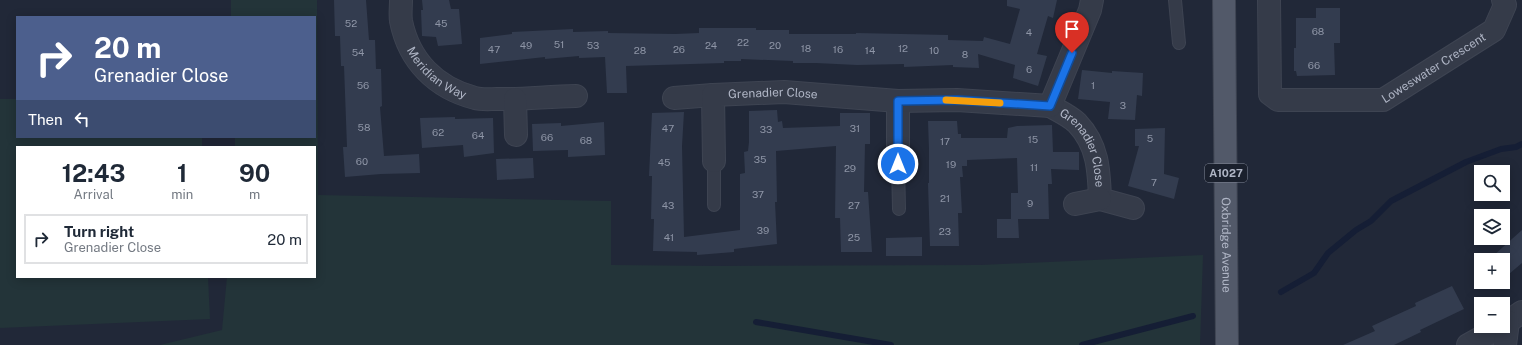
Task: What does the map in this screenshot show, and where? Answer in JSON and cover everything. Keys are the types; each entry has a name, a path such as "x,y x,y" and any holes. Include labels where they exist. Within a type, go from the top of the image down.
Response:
{"main road":[{"name":"Oxbridge Avenue","path":"1224,0 1227,345"}],"street":[{"name":"Meridian Way","path":"401,0 400,20 408,46 420,65 440,84 476,98 515,100 545,96 576,96"},
{"name":"Grenadier Close","path":"1050,106 1090,10 1092,0"},
{"name":"Loweswater Crescent","path":"1269,0 1270,94 1278,100 1383,100 1494,30 1505,5 1504,0"},
{"name":"Grenadier Close","path":"714,160 713,95 784,92 898,101 957,100 1050,106 1076,122 1090,140 1098,166 1100,199"},
{"path":"674,98 713,95"},
{"path":"515,100 516,135"},
{"path":"898,101 898,164"},
{"name":"Grenadier Close","path":"1075,204 1100,199 1133,208"},
{"path":"1468,345 1488,333"},
{"path":"1505,345 1507,333"}],"lane":[{"path":"1175,0 1179,43"},
{"path":"714,160 714,205"},
{"path":"898,164 899,209"}],"shaded area":[{"path":"231,0 317,0 318,195 611,201 611,265 981,265 1203,255 1200,345 160,345 222,330 227,278 316,278 316,146 235,146 235,138 316,138 316,16 231,16"},
{"path":"0,99 16,99 16,138 202,138 202,146 16,146 16,278 208,278 210,319 0,328"}],"building":[{"path":"334,0 366,0 369,40 375,40 376,69 381,69 382,106 380,107 384,156 419,154 420,173 345,177 343,147 347,147 344,66 341,66 340,36 335,36"},
{"path":"422,0 449,0 451,9 459,9 462,44 438,46 436,37 422,36"},
{"path":"1007,0 1057,0 1053,18 1048,16 1037,54 1047,56 1038,86 1013,78 1015,65 978,54 979,68 953,67 953,65 904,67 904,64 857,65 793,63 793,61 741,59 741,61 724,61 724,63 626,66 627,93 607,93 605,57 579,58 579,56 545,59 545,57 480,64 480,38 512,34 512,32 573,29 573,32 608,31 608,33 675,34 699,33 699,28 756,28 756,30 789,30 789,34 856,33 948,35 948,40 983,41 984,37 1010,44 1020,9 1007,6"},
{"path":"1316,8 1340,8 1340,43 1334,43 1335,75 1297,76 1296,71 1294,71 1296,18 1316,18"},
{"path":"1082,70 1112,73 1112,71 1143,73 1142,96 1137,95 1135,120 1108,119 1110,102 1078,99"},
{"path":"777,110 778,122 782,121 783,128 840,126 840,113 870,113 870,144 865,144 864,192 868,192 872,252 841,252 840,218 835,218 836,146 776,151 777,202 775,202 777,244 734,249 734,252 697,255 697,252 653,251 654,219 651,219 652,176 649,176 652,113 684,112 682,146 684,237 740,230 740,174 745,173 744,152 748,151 749,111"},
{"path":"455,117 455,119 493,118 494,153 464,157 463,145 422,148 420,118"},
{"path":"928,121 957,121 958,134 961,134 961,138 1007,138 1008,128 1017,126 1052,125 1053,152 1079,152 1079,170 1051,169 1052,184 1048,184 1049,219 1018,219 1019,238 997,238 997,219 1011,219 1011,193 1018,193 1017,158 967,160 967,166 962,166 963,177 960,177 962,213 958,213 959,246 930,246"},
{"path":"604,122 605,155 568,157 568,150 533,151 532,124 561,123 561,126"},
{"path":"1165,128 1164,174 1179,178 1174,199 1128,186 1139,146 1135,146 1135,129"},
{"path":"533,158 534,178 497,180 496,159"},
{"path":"1522,230 1522,263 1510,273 1510,253 1496,253 1505,245 1510,245 1510,241"},
{"path":"922,237 922,256 886,256 886,238"},
{"path":"1452,286 1464,309 1420,330 1421,332 1394,345 1343,345 1375,331 1372,326 1416,306 1415,303"}],"waterway":[{"path":"1281,292 1314,273 1328,253 1356,230 1371,221 1391,201 1466,162 1501,149 1516,147 1522,144"},
{"path":"1082,345 1193,316"},
{"path":"756,322 891,345"}],"slow traffic":[{"path":"946,100 1000,103"}],"route":[{"path":"898,164 898,101 957,100 1050,106 1072,53"}]}
